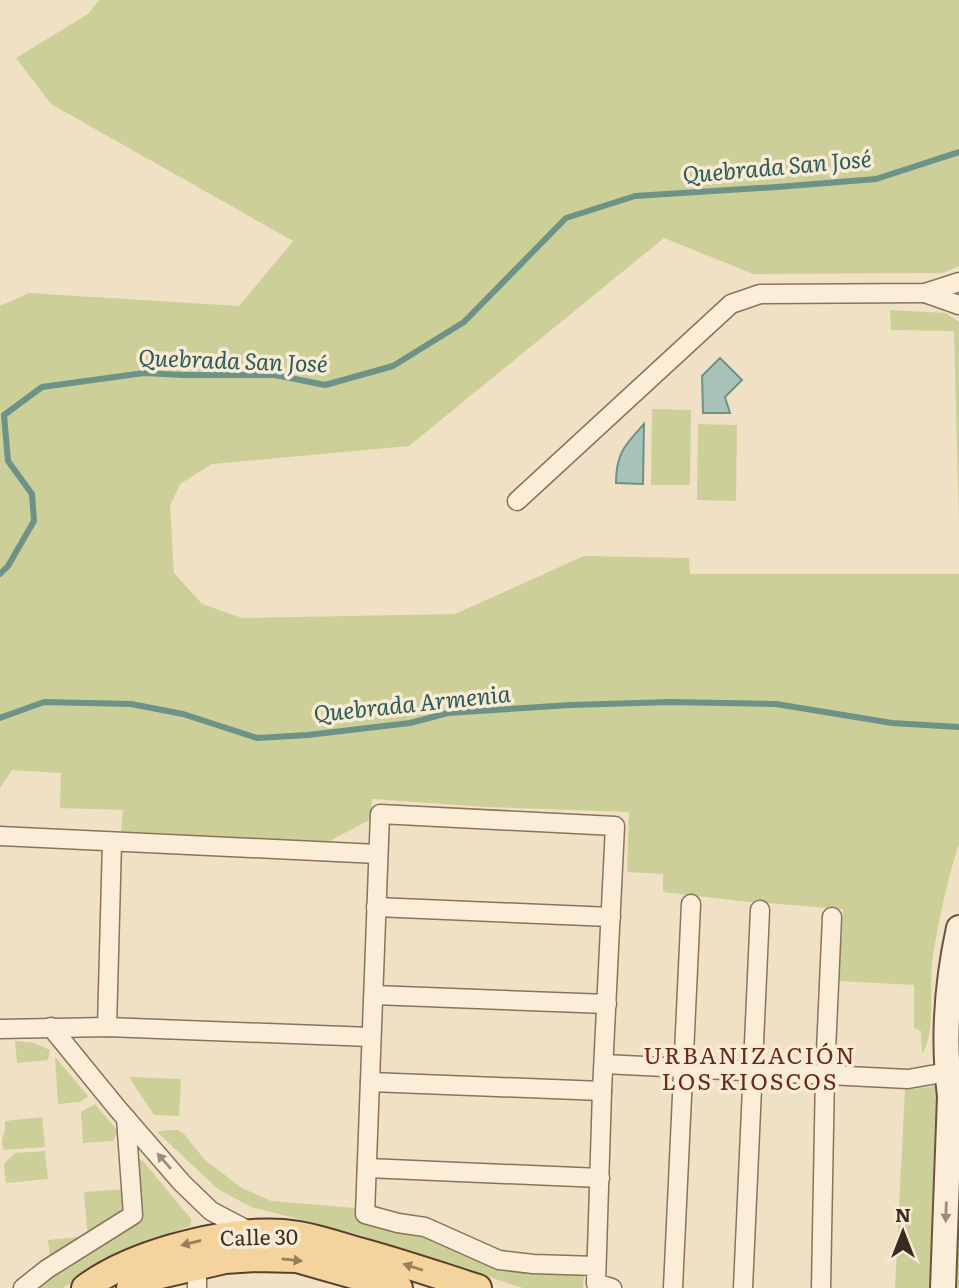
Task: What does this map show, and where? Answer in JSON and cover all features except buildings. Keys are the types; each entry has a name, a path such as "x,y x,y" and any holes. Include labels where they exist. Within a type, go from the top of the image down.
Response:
{"main road":[{"path":"943,1288 953,1070 949,995 959,928"},
{"name":"Calle 30","path":"85,1288 121,1266 151,1254 222,1236 281,1233 305,1236 384,1258 478,1288"},
{"name":"Calle 30","path":"131,1288 160,1275 197,1277 225,1260 256,1258 297,1259 399,1288"}],"street":[{"path":"517,500 731,304 760,295 925,293 959,282"},
{"path":"925,293 959,305"},
{"path":"380,814 615,826 602,1091 601,1279 533,1264 499,1260 425,1227 365,1214 378,854 380,814"},
{"path":"0,836 378,854"},
{"path":"107,1027 112,842"},
{"path":"673,1288 691,904"},
{"path":"376,907 611,917"},
{"path":"743,1288 760,910"},
{"path":"821,1288 825,1074 832,917"},
{"path":"374,995 607,1004"},
{"path":"51,1027 182,1183 211,1211 254,1234"},
{"path":"0,1029 107,1027 371,1037"},
{"path":"604,1064 908,1079 953,1070"},
{"path":"370,1082 602,1091"},
{"path":"23,1288 47,1269 134,1215 126,1118"},
{"path":"367,1168 600,1178"}],"green space":[{"path":"99,0 959,0 959,266 943,273 753,274 664,238 409,446 212,464 180,484 170,506 174,573 202,604 242,618 455,614 584,556 689,558 690,574 959,574 959,844 935,942 929,1032 922,1054 921,1031 914,1028 914,985 839,981 843,909 663,892 663,874 627,872 629,812 486,807 372,799 371,819 326,843 121,832 123,810 60,808 61,773 12,770 0,788 0,306 29,293 239,306 293,241 51,104 16,58 88,14"},
{"path":"890,310 946,313 959,322 959,525 954,331 891,330"},
{"path":"652,409 691,410 690,485 651,485"},
{"path":"698,424 737,425 736,501 697,500"},
{"path":"15,1041 34,1043 50,1050 48,1060 17,1063"},
{"path":"55,1057 88,1096 80,1102 58,1104"},
{"path":"129,1077 181,1079 179,1116 154,1115"},
{"path":"936,1086 943,1092 941,1288 895,1288 905,1090"},
{"path":"95,1104 118,1131 113,1141 83,1143 81,1112"},
{"path":"42,1117 45,1147 4,1150 2,1141 5,1121"},
{"path":"178,1130 184,1134 205,1160 242,1188 271,1201 355,1208 355,1217 377,1225 580,1270 584,1275 583,1288 523,1288 356,1234 251,1207 218,1189 157,1132"},
{"path":"45,1151 48,1179 6,1183 4,1164 15,1153"},
{"path":"138,1158 191,1219 191,1226 142,1242 110,1257 63,1288 35,1288 53,1273 143,1219"},
{"path":"125,1189 127,1213 88,1238 84,1192"},
{"path":"959,1196 959,1288 954,1288"},
{"path":"79,1237 80,1243 55,1257 50,1256 48,1240"}],"water":[{"path":"720,358 742,380 725,397 730,413 703,413 702,376"},
{"path":"644,424 643,484 616,483 623,450"}],"waterway":[{"name":"Quebrada San José","path":"0,574 8,566 34,521 32,494 8,461 4,415 42,387 144,373 275,375 325,385 393,366 464,322 566,218 635,196 876,179 959,152"},
{"name":"Quebrada Armenia","path":"0,718 44,702 131,704 183,714 257,738 410,723 448,713 670,702 776,704 892,723 959,727"}],"district":[{"name":"URBANIZACIÓN LOS KIOSCOS","path":"750,1069"}]}
